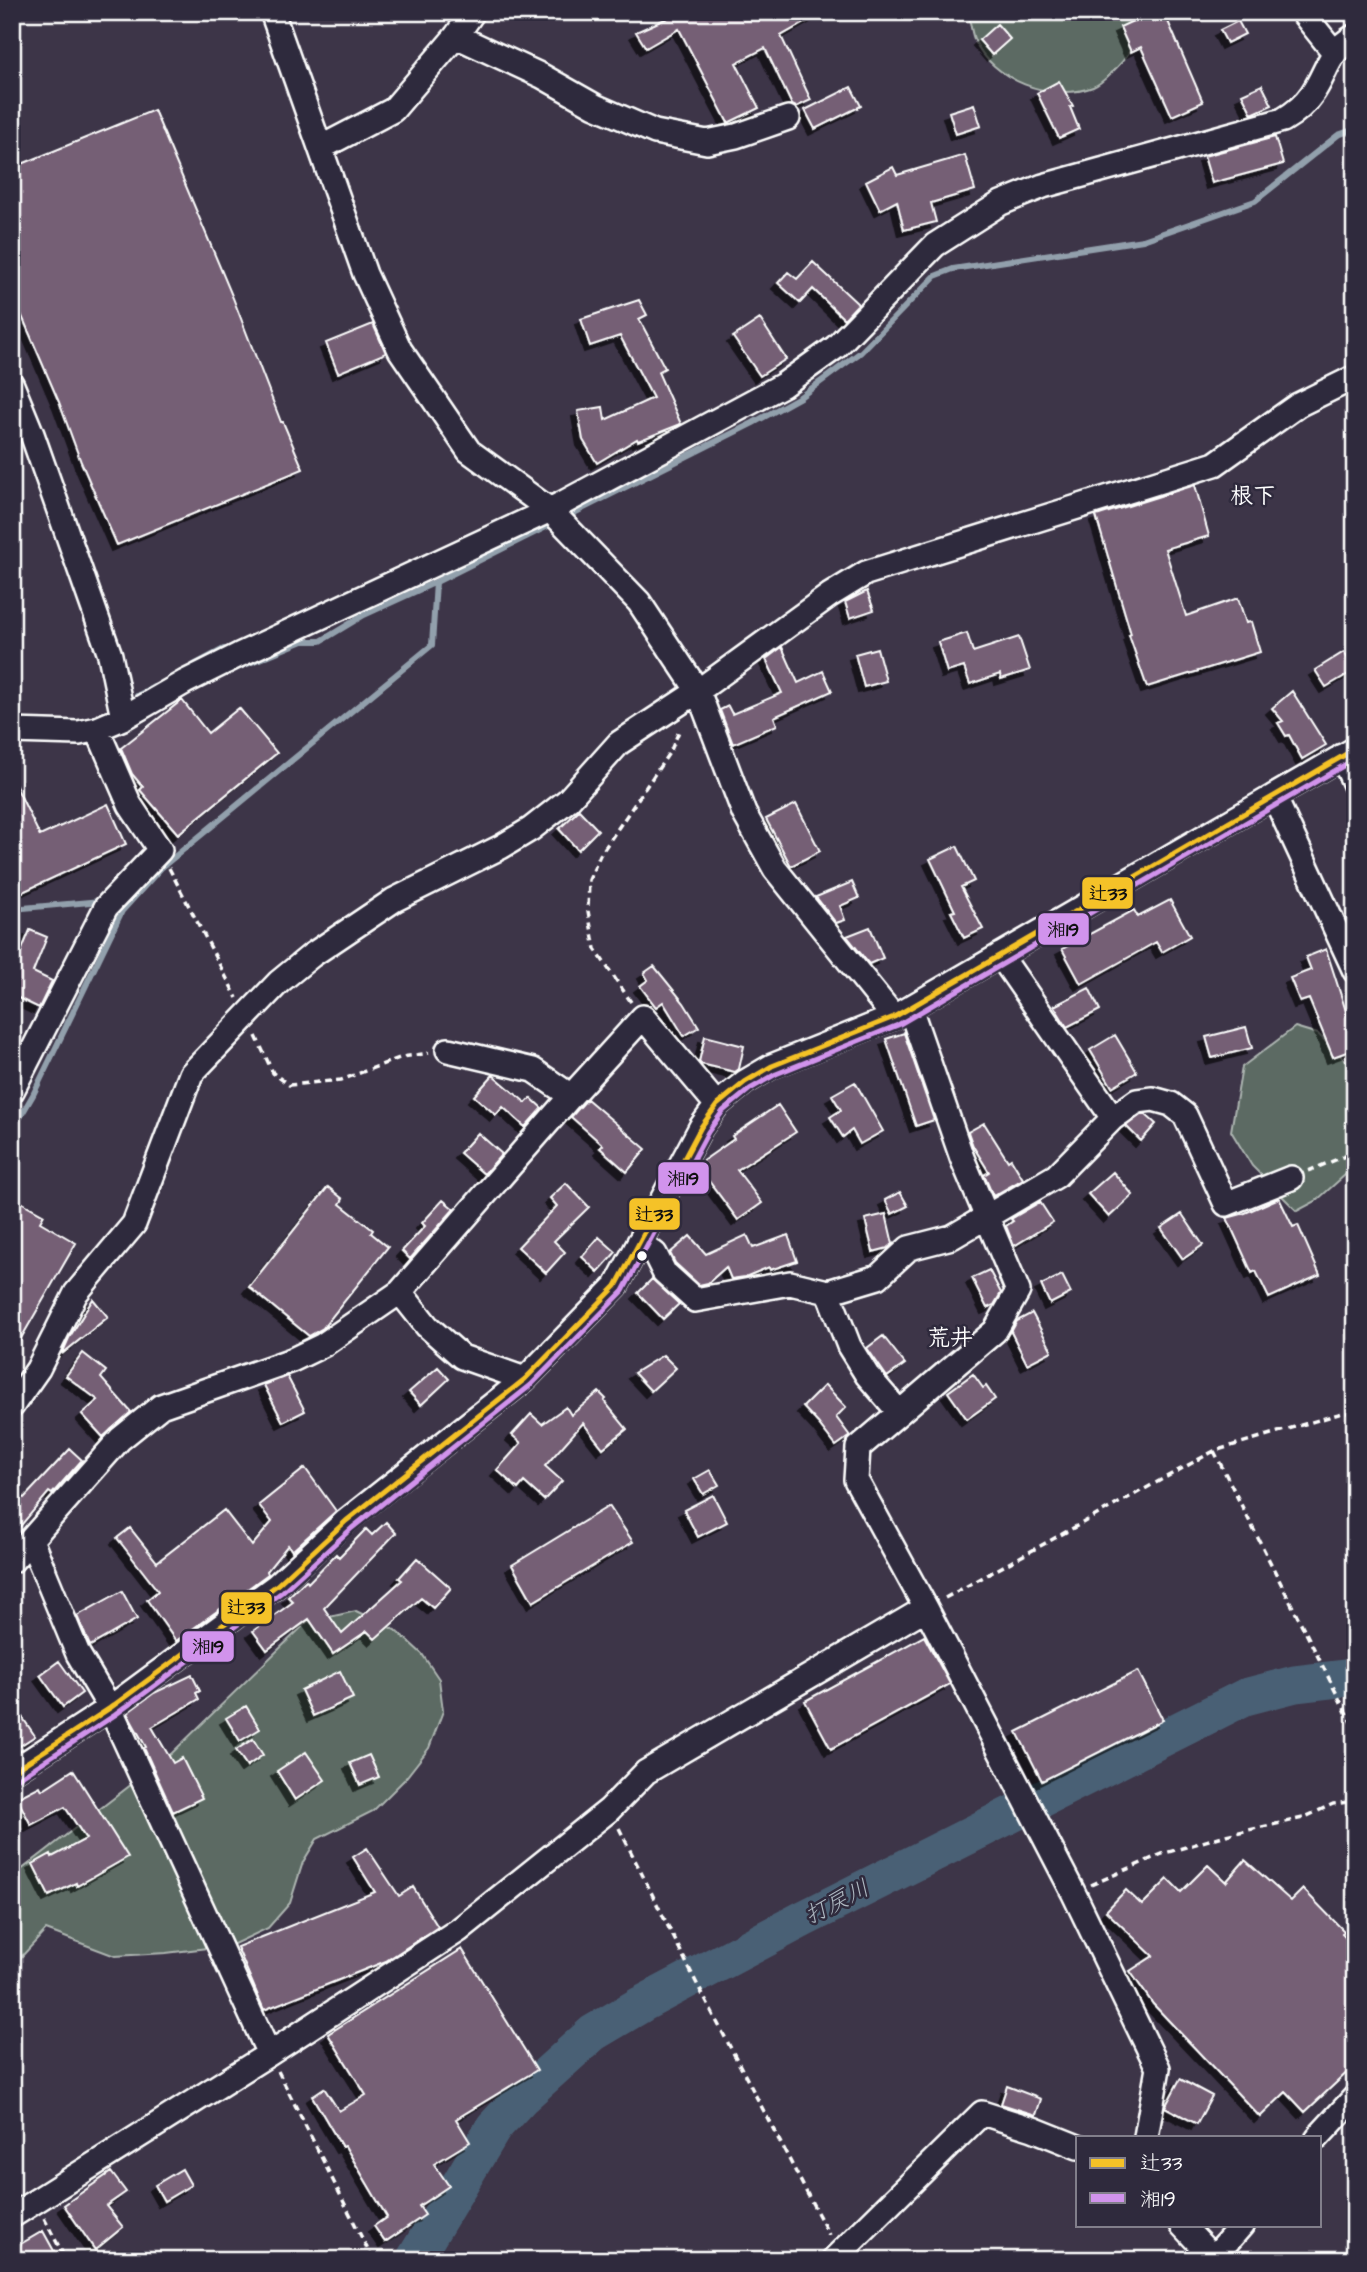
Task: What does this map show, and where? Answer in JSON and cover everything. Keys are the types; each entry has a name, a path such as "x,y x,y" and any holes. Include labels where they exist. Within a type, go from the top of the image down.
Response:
{"street":[{"path":"272,12 365,274 400,350 469,451 550,510 639,602 698,691 744,813 775,869 902,1012 1018,1291 995,1331 858,1448 856,1480 926,1608 1073,1892 1158,2068 1146,2136"},
{"path":"322,148 393,110 456,36 472,12"},
{"path":"1302,12 1334,52"},
{"path":"456,36 542,76 595,106 655,132 707,142 736,136 788,118"},
{"path":"12,731 79,733 123,719 185,682 239,655 550,510 783,386 811,367 836,347 935,245 968,222 1001,203 1043,186 1283,120 1299,110 1313,93 1334,52 1355,36"},
{"path":"12,1406 38,1369 76,1293 134,1224 191,1074 279,982 312,955 394,900 500,847 554,813 619,743 698,691 830,595 866,573 1215,464 1298,405 1355,377"},
{"path":"12,385 22,434 110,655 123,719"},
{"path":"12,1091 106,907 160,850 130,805 97,729"},
{"path":"12,1772 110,1708 276,1585 346,1521 525,1379 616,1286 701,1128 717,1105 746,1082 772,1066 902,1012 1348,753 1355,785"},
{"path":"1274,796 1355,971"},
{"path":"1000,956 1113,1118"},
{"path":"12,1561 120,1439 161,1406 323,1345 400,1292 643,1017 717,1105"},
{"path":"448,1050 533,1070 571,1096"},
{"path":"639,1242 655,1254 664,1272 695,1300 790,1283 828,1292 878,1277 909,1248 952,1237 987,1217 1056,1176 1113,1118 1137,1101 1153,1099 1171,1104 1185,1115 1226,1204 1291,1178"},
{"path":"400,1292 427,1326 462,1357 525,1379"},
{"path":"828,1292 849,1346 867,1376 899,1412"},
{"path":"31,1540 78,1654 110,1708 269,2054"},
{"path":"12,2216 459,1930 610,1810 646,1772 926,1608"},
{"path":"1319,2136 1350,2111"},
{"path":"839,2258 982,2113 1076,2146"},
{"path":"1183,2226 1214,2259 1241,2226"}],"path":[{"path":"643,1017 621,990 595,949 588,911 589,880 600,855 671,750 681,727"},
{"path":"160,850 273,1073 289,1085 341,1080 402,1057 448,1050"},
{"path":"1291,1178 1355,1152"},
{"path":"926,1608 1214,1451 1342,1413 1355,1413"},
{"path":"1214,1451 1355,1730"},
{"path":"1073,1892 1162,1854 1226,1835 1303,1818 1333,1804 1355,1801"},
{"path":"610,1810 839,2258"},
{"path":"269,2054 373,2260"},
{"path":"36,2203 66,2260"}],"green space":[{"path":"968,12 1139,12 1130,50 1102,82 1077,91 1059,92 1024,84 994,66 974,39"},
{"path":"1295,1027 1318,1034 1355,1070 1355,1166 1316,1201 1297,1211 1252,1166 1231,1131 1242,1067"},
{"path":"356,1611 397,1631 422,1654 439,1679 443,1711 429,1748 404,1780 373,1811 317,1839 303,1862 290,1903 268,1928 232,1945 115,1956 46,1930 12,1967 12,1877 172,1753 307,1622"}],"building":[{"path":"681,12 823,12 781,36 811,100 796,107 792,105 765,48 736,63 759,108 728,123 679,29 646,48 636,32"},
{"path":"1152,12 1164,12 1203,102 1172,116 1141,47 1131,52 1120,27"},
{"path":"1238,21 1245,34 1227,43 1220,30"},
{"path":"997,24 1010,39 992,55 979,40"},
{"path":"1059,81 1073,106 1070,107 1079,129 1059,138 1037,93"},
{"path":"1262,85 1272,105 1252,114 1242,94"},
{"path":"851,87 861,106 815,129 805,110"},
{"path":"974,104 981,126 956,134 949,112"},
{"path":"154,110 233,298 281,422 303,469 117,545 12,293 12,168"},
{"path":"1275,137 1283,164 1212,183 1204,156"},
{"path":"965,155 975,190 931,203 936,222 904,230 897,201 880,210 866,181 893,167 897,175"},
{"path":"813,262 858,304 844,319 813,289 800,303 778,283 788,272 797,279"},
{"path":"639,300 647,315 639,319 665,368 658,372 681,424 638,441 637,439 597,463 583,440 578,411 603,407 605,420 653,398 620,336 590,346 581,319"},
{"path":"760,319 786,359 760,376 733,337"},
{"path":"373,324 386,353 338,373 326,343"},
{"path":"1195,485 1209,536 1165,549 1186,616 1238,598 1246,623 1251,622 1260,652 1147,687 1129,635 1131,634 1096,516"},
{"path":"867,591 874,610 850,618 845,602"},
{"path":"967,633 973,652 1019,637 1030,670 1001,679 1000,674 970,684 964,667 947,672 938,642"},
{"path":"782,647 798,683 823,671 832,691 774,717 777,725 733,744 720,710 728,706 732,714 782,693 766,659"},
{"path":"877,648 886,681 864,687 855,654"},
{"path":"1344,652 1355,670 1326,687 1315,670"},
{"path":"1292,691 1326,745 1302,759 1289,735 1286,736 1278,723 1283,721 1272,708"},
{"path":"182,700 208,733 239,708 277,753 178,834 140,790 143,787 132,774 121,748"},
{"path":"12,778 40,836 108,804 126,844 12,897"},
{"path":"796,804 820,851 791,866 766,819"},
{"path":"579,810 598,830 578,850 559,829"},
{"path":"957,846 974,881 961,887 983,929 964,938 951,912 955,911 930,859"},
{"path":"852,882 859,898 840,906 845,920 836,923 816,897"},
{"path":"1170,900 1190,936 1162,952 1156,942 1081,984 1062,949 1134,910 1138,917"},
{"path":"870,927 883,958 869,964 847,936"},
{"path":"30,930 47,937 33,972 52,981 39,1008 12,995 12,962 16,964"},
{"path":"1326,949 1355,1039 1355,1049 1333,1057 1309,999 1300,1002 1290,978 1311,970 1306,957"},
{"path":"654,966 684,1003 699,1027 684,1036 663,1002 656,1007 640,986 648,980 644,973"},
{"path":"1089,988 1100,1010 1067,1027 1054,1006"},
{"path":"1246,1027 1252,1048 1212,1058 1206,1037"},
{"path":"904,1033 934,1120 916,1126 886,1039"},
{"path":"1115,1035 1137,1072 1112,1087 1090,1050"},
{"path":"705,1036 744,1046 739,1069 735,1072 701,1064 699,1062"},
{"path":"493,1075 526,1103 531,1098 542,1108 525,1127 503,1107 496,1115 474,1096"},
{"path":"855,1082 883,1131 860,1144 852,1130 843,1137 830,1117 841,1110 832,1095"},
{"path":"587,1099 646,1149 627,1172 600,1148 603,1145 571,1117"},
{"path":"778,1105 796,1132 737,1170 762,1203 738,1220 697,1165 734,1139 732,1136"},
{"path":"1142,1114 1156,1124 1141,1141 1126,1126"},
{"path":"984,1123 1023,1179 993,1196 984,1175 989,1172 968,1132"},
{"path":"478,1133 502,1154 484,1174 460,1153"},
{"path":"1113,1172 1133,1195 1109,1217 1088,1194"},
{"path":"566,1183 589,1207 554,1241 565,1252 546,1273 518,1247 557,1206 550,1198"},
{"path":"328,1187 343,1199 340,1204 373,1230 371,1233 388,1247 323,1328 309,1336 249,1287"},
{"path":"900,1192 908,1206 892,1214 885,1200"},
{"path":"12,1197 44,1215 40,1222 76,1243 12,1354"},
{"path":"1279,1198 1293,1227 1298,1225 1320,1275 1269,1298 1256,1271 1252,1273 1227,1218"},
{"path":"443,1200 454,1209 410,1259 402,1251 425,1226 422,1223"},
{"path":"1040,1202 1053,1222 1014,1246 1006,1226 1013,1221 1011,1219"},
{"path":"886,1214 893,1244 873,1252 865,1219"},
{"path":"1182,1214 1203,1245 1183,1259 1161,1228"},
{"path":"747,1235 753,1248 788,1235 797,1261 731,1279 726,1267 708,1283 699,1285 675,1263 670,1253 690,1236 706,1254"},
{"path":"599,1237 616,1252 598,1272 582,1257"},
{"path":"989,1270 1001,1293 994,1305 987,1308 972,1278"},
{"path":"1062,1275 1071,1293 1050,1304 1041,1285"},
{"path":"652,1279 679,1304 663,1319 638,1293"},
{"path":"93,1299 108,1317 62,1354 69,1338"},
{"path":"1032,1313 1052,1351 1027,1364 1011,1332 1017,1321"},
{"path":"883,1336 905,1364 887,1377 867,1348"},
{"path":"83,1353 106,1371 101,1378 131,1412 103,1437 82,1414 98,1400 66,1376"},
{"path":"663,1355 676,1368 651,1391 634,1373"},
{"path":"438,1367 449,1379 421,1405 409,1392"},
{"path":"973,1374 995,1399 967,1419 948,1392"},
{"path":"287,1376 305,1411 283,1422 264,1385"},
{"path":"825,1385 846,1407 836,1417 850,1436 836,1446 803,1407"},
{"path":"599,1392 627,1429 603,1448 583,1423 545,1466 562,1481 544,1500 524,1482 518,1489 497,1470 521,1443 512,1435 531,1414 542,1424 566,1407 571,1415"},
{"path":"70,1449 82,1460 52,1494 49,1492 12,1536 12,1491 24,1498"},
{"path":"305,1468 336,1511 292,1551 288,1545 267,1571 268,1574 176,1641 147,1600 158,1591 117,1538 130,1528 157,1562 224,1510 252,1546 272,1522 259,1505"},
{"path":"710,1470 719,1485 703,1494 694,1479"},
{"path":"713,1495 727,1522 698,1537 684,1510"},
{"path":"609,1506 633,1542 533,1602 512,1565"},
{"path":"386,1522 396,1533 324,1608 342,1634 402,1580 399,1578 417,1558 451,1588 433,1608 421,1598 375,1639 367,1631 333,1654 309,1619 267,1650 253,1631 293,1602 288,1597 306,1580 308,1583 336,1554 339,1557 366,1529 372,1535"},
{"path":"122,1591 137,1619 90,1646 77,1616"},
{"path":"924,1636 950,1684 831,1749 805,1701"},
{"path":"59,1661 82,1693 63,1707 40,1675"},
{"path":"340,1671 353,1698 313,1716 301,1690"},
{"path":"1138,1671 1163,1720 1042,1781 1017,1732"},
{"path":"192,1675 200,1691 196,1693 199,1699 152,1727 173,1763 182,1758 202,1798 173,1812 144,1748 146,1747 127,1713 154,1693"},
{"path":"12,1702 35,1736 12,1751"},
{"path":"246,1706 260,1729 240,1741 226,1718"},
{"path":"253,1739 263,1755 247,1766 236,1750"},
{"path":"306,1752 325,1780 295,1800 277,1771"},
{"path":"369,1755 379,1777 360,1785 350,1763"},
{"path":"73,1770 128,1857 77,1886 76,1883 49,1896 33,1864 86,1839 65,1807 31,1825 17,1798 40,1786 42,1790"},
{"path":"367,1848 399,1896 413,1887 438,1927 386,1961 264,2010 237,1947 375,1892 353,1857"},
{"path":"1245,1860 1291,1901 1303,1889 1344,1931 1342,1934 1355,1948 1355,2065 1305,2112 1286,2092 1260,2117 1153,2004 1130,1971 1153,1956 1106,1911 1126,1890 1142,1905 1168,1879 1181,1892 1208,1865 1226,1882"},
{"path":"462,1949 537,2070 456,2119 470,2142 434,2164 449,2186 419,2206 425,2215 385,2242 374,2226 387,2217 312,2096 324,2088 339,2111 366,2095 328,2034"},
{"path":"1180,2079 1212,2096 1197,2124 1165,2107"},
{"path":"1007,2086 1041,2099 1036,2115 1001,2104"},
{"path":"182,2169 191,2185 164,2201 155,2185"},
{"path":"111,2172 126,2192 106,2206 123,2227 95,2250 64,2205"},
{"path":"43,2231 59,2260 12,2260 12,2249"}],"waterway":[{"path":"564,518 800,397 861,352 935,276 953,269 1143,240 1255,201 1338,135 1355,129"},
{"path":"239,665 240,667 303,641 321,641 364,615 554,523"},
{"path":"12,1131 33,1095 122,911 161,868 432,645 436,582"},
{"path":"194,665 224,649 229,654"},
{"path":"137,696 154,687"},
{"path":"12,909 101,901"},
{"name":"打戻川","path":"414,2260 494,2127 522,2097 593,2033 642,2004 803,1919 1245,1697 1295,1684 1355,1677"}],"transit line":[{"name":"辻33","path":"12,1772 110,1708 277,1585 346,1521 525,1379 616,1286 701,1127 717,1105 745,1082 772,1066 894,1017 1355,749"},
{"name":"湘19","path":"17,1779 115,1715 282,1592 352,1528 531,1385 623,1291 708,1132 723,1111 750,1089 776,1074 898,1025 1355,759"}],"district":[{"name":"根下","path":"1253,496"},
{"name":"荒井","path":"950,1338"}]}
